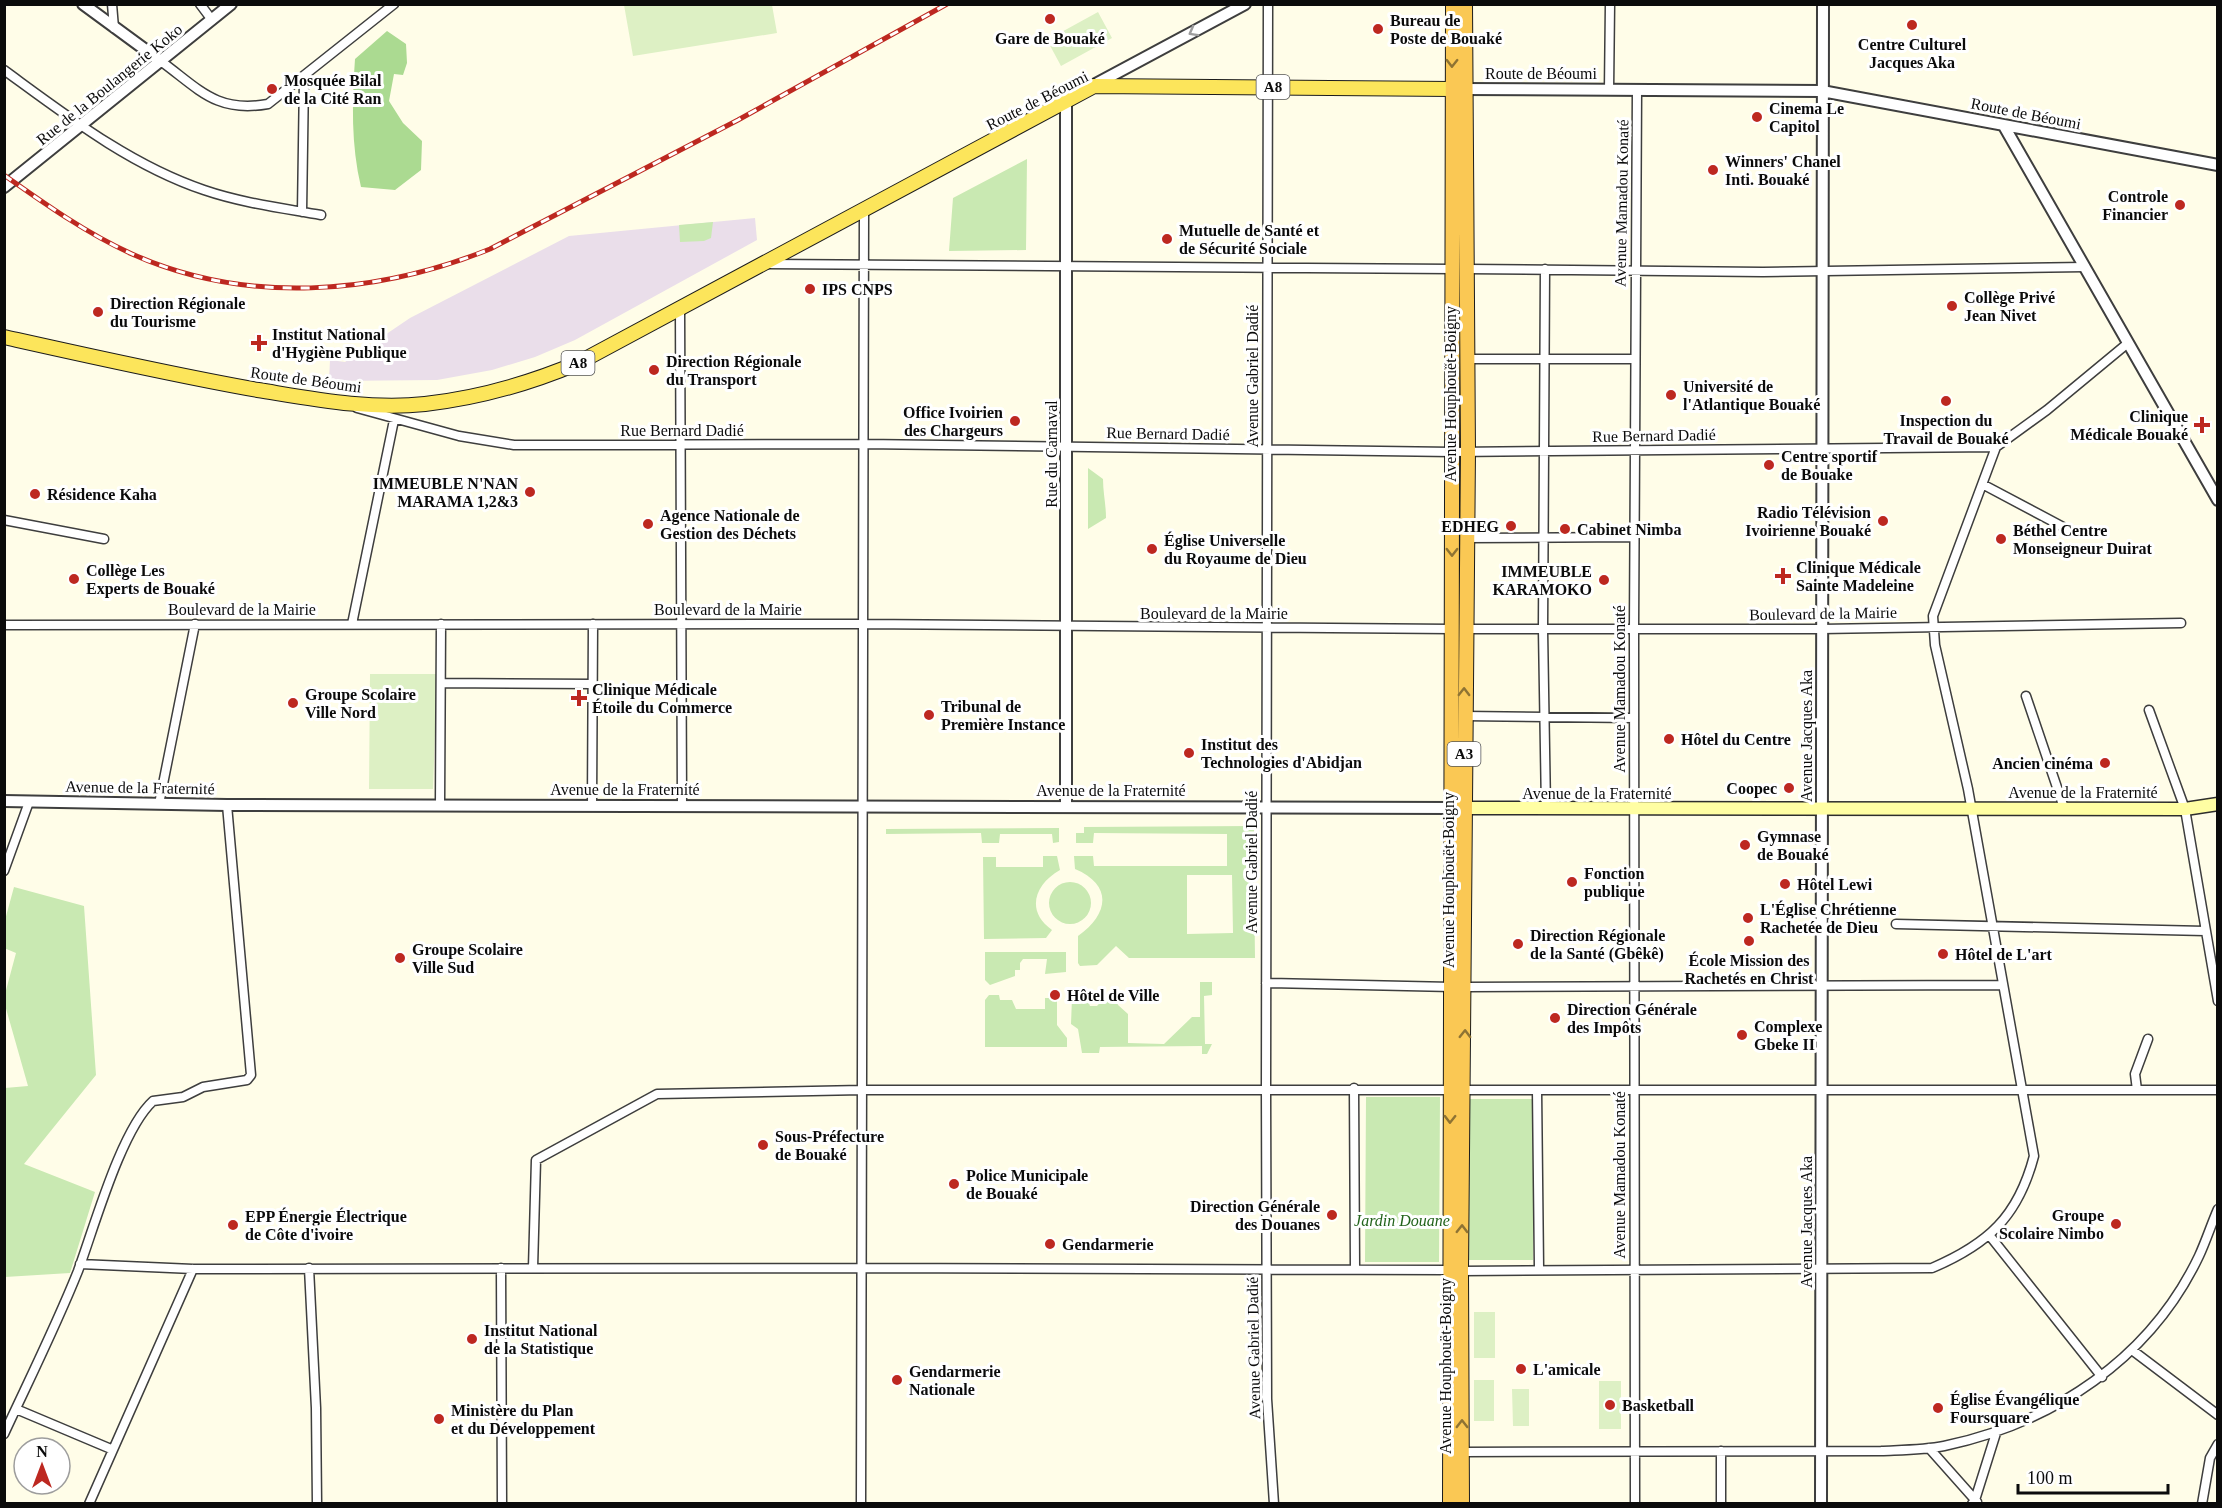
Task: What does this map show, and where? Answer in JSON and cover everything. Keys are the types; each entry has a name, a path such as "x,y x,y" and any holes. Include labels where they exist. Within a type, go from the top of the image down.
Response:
{"highway":[{"name":"Avenue Houphouët-Boigny","path":"1453,4 1458,89 1460,269 1453,452 1464,716 1458,808"},
{"name":"Avenue Houphouët-Boigny","path":"1458,89 1465,4"},
{"name":"Avenue Houphouët-Boigny","path":"1450,1503 1459,987 1459,629 1468,451 1467,359 1460,269"},
{"name":"Avenue Houphouët-Boigny","path":"1455,1271 1462,1503"}],"main road":[{"name":"Route de Béoumi","path":"4,338 234,386 345,405 424,404 487,394 525,384 578,363 1094,86 1458,89"},
{"name":"Avenue de la Fraternité","path":"1458,808 2185,809 2217,804"}],"street":[{"path":"82,4 210,98 228,106 245,108 268,105 394,4"},
{"path":"112,4 114,28"},
{"path":"200,4 212,20"},
{"name":"Rue de la Boulangerie Koko","path":"4,187 162,62 231,4"},
{"path":"1094,86 1245,4"},
{"name":"Avenue Gabriel Dadié","path":"1268,4 1266,1269 1267,1399 1274,1503"},
{"path":"1609,90 1610,4"},
{"name":"Avenue Jacques Aka","path":"1821,1503 1823,4"},
{"path":"4,70 80,125 141,163 204,190 257,205 321,215"},
{"path":"302,212 304,78"},
{"name":"Route de Béoumi","path":"1458,89 1822,91 2217,165"},
{"name":"Avenue Mamadou Konaté","path":"1635,1503 1634,537 1637,90"},
{"name":"Rue du Carnaval","path":"1066,101 1066,807"},
{"path":"2004,126 2217,500"},
{"path":"861,1503 864,211"},
{"path":"764,264 1066,264 1822,272 2085,267"},
{"path":"1545,269 1543,630 1546,809"},
{"path":"680,309 682,806"},
{"path":"80,1264 194,1269 861,1268 1455,1271 1932,1269 1963,1255 1990,1236 2019,1200 2034,1156 1971,809 1932,625 1933,616 1984,485 1996,447 2047,410 2128,344"},
{"path":"1467,359 1635,360"},
{"name":"Rue Bernard Dadié","path":"345,405 394,420 514,445 864,444 1453,452 1996,447"},
{"path":"352,624 394,420"},
{"path":"1984,485 2067,529"},
{"path":"4,520 104,539"},
{"path":"1465,538 1634,537"},
{"name":"Boulevard de la Mairie","path":"4,625 863,624 1634,630 2181,623"},
{"path":"159,804 195,624"},
{"path":"440,805 441,624"},
{"path":"592,806 593,624"},
{"path":"441,683 593,684"},
{"path":"2026,696 2064,808"},
{"path":"2149,710 2185,809 2217,1001"},
{"path":"1464,716 1634,718"},
{"name":"Avenue de la Fraternité","path":"4,801 227,805 1458,808"},
{"path":"4,871 29,802"},
{"path":"4,1434 80,1264 126,1142 150,1104 153,1101 183,1097 202,1087 248,1080 251,1075 227,805"},
{"path":"1896,924 2205,931"},
{"path":"1266,983 1459,987 2002,985"},
{"path":"2137,1090 2135,1074 2148,1039"},
{"path":"533,1268 536,1160 651,1096 862,1090 1354,1088 2217,1090"},
{"path":"1354,1088 1354,1269"},
{"path":"1538,1090 1539,1269"},
{"path":"1462,1452 1821,1451 1929,1448 1996,1433 2052,1410 2102,1377 2132,1350 2170,1306 2199,1257 2217,1209"},
{"path":"1990,1236 2102,1377"},
{"path":"309,1268 316,1408 317,1503"},
{"path":"501,1268 502,1503"},
{"path":"89,1503 111,1449 194,1269"},
{"path":"2132,1350 2217,1415"},
{"path":"16,1409 111,1449"},
{"path":"1975,1502 1996,1433"},
{"path":"2202,1503 2211,1458 2217,1444"},
{"path":"1929,1448 1975,1502"},
{"path":"1721,1451 1721,1503"}],"shaded area":[{"path":"755,218 757,240 575,340 535,357 492,370 437,380 329,381 330,360 345,362 410,318 569,236"}],"green space":[{"path":"624,5 772,5 777,33 633,56"},
{"path":"1098,12 1112,38 1061,66 1047,40"},
{"path":"387,31 406,44 407,63 403,75 394,74 389,101 403,123 422,141 421,170 395,190 361,187 354,139 355,59"},
{"path":"1027,159 1026,250 949,251 953,198"},
{"path":"713,222 711,238 704,241 680,242 679,225"},
{"path":"1088,468 1103,479 1106,518 1088,529"},
{"path":"370,674 437,674 433,789 369,789"},
{"path":"1254,826 1254,855 1246,856 1246,879 1254,879 1255,958 1129,958 1116,946 1097,965 1080,966 1078,936 1096,918 1101,909 1102,900 1101,891 1096,883 1075,869 1074,856 1093,856 1094,866 1227,866 1227,834 1094,833 1093,843 1076,843 1076,833 1084,833 1084,827","holes":["1187,875 1232,875 1233,933 1187,934"]},
{"path":"1059,828 1059,842 1053,843 1052,834 1000,834 999,843 982,843 981,833 886,834 886,829"},
{"path":"1043,856 1057,856 1060,870 1044,883 1036,898 1038,915 1052,930 1046,938 984,939 983,857 996,857 996,867 1043,867"},
{"path":"1070,882 1078,883 1085,888 1090,895 1090,911 1085,918 1078,923 1070,924 1062,923 1055,918 1050,911 1049,903 1050,895 1055,888 1062,883"},
{"path":"14,887 84,906 96,1075 24,1164 95,1192 70,1273 5,1277 5,1088 28,1086 5,1005 5,994 16,953 4,948 5,920"},
{"path":"985,952 1066,952 1066,972 1045,974 1047,959 1023,959 1020,963 1020,970 1015,970 1015,976 990,985 985,980"},
{"path":"1200,982 1212,982 1212,995 1204,996 1205,1044 1212,1044 1207,1054 1202,1054 1202,1046 1100,1047 1099,1053 1082,1053 1078,1029 1071,1024 1072,998 1087,998 1090,1006 1097,1006 1107,995 1114,994 1118,1005 1128,1014 1128,1043 1164,1044 1192,1017 1200,1017"},
{"path":"989,995 999,995 1000,1000 1012,1000 1016,1009 1045,1009 1045,998 1057,998 1057,1025 1067,1038 1067,1047 985,1047 985,1000"},
{"name":"Jardin Douane","path":"1366,1097 1440,1097 1439,1262 1365,1262"},
{"name":"Jardin Douane","path":"1460,1099 1533,1099 1533,1260 1461,1260"},
{"path":"1474,1312 1495,1312 1495,1358 1474,1358"},
{"path":"1474,1380 1494,1380 1494,1421 1474,1421"},
{"name":"Basketball","path":"1599,1381 1621,1381 1621,1429 1599,1429"},
{"path":"1512,1389 1529,1389 1529,1426 1513,1426"}],"railway":[{"path":"4,175 98,237 132,254 175,270 220,281 265,287 311,288 357,284 402,276 447,265 490,249 738,120 947,4"}],"place":[{"name":"Gare de Bouaké","path":"1050,19"},
{"name":"Centre Culturel Jacques Aka","path":"1912,25"},
{"name":"Bureau de Poste de Bouaké","path":"1378,29"},
{"name":"Mosquée Bilal de la Cité Ran","path":"272,89"},
{"name":"Cinema Le Capitol","path":"1757,117"},
{"name":"Winners' Chanel Inti. Bouaké","path":"1713,170"},
{"name":"Controle Financier","path":"2180,205"},
{"name":"Mutuelle de Santé et de Sécurité Sociale","path":"1167,239"},
{"name":"IPS CNPS","path":"810,289"},
{"name":"Collège Privé Jean Nivet","path":"1952,306"},
{"name":"Direction Régionale du Tourisme","path":"98,312"},
{"name":"Institut National d'Hygiène Publique","path":"259,343"},
{"name":"Direction Régionale du Transport","path":"654,370"},
{"name":"Université de l'Atlantique Bouaké","path":"1671,395"},
{"name":"Inspection du Travail de Bouaké","path":"1946,401"},
{"name":"Office Ivoirien des Chargeurs","path":"1015,421"},
{"name":"Clinique Médicale Bouaké","path":"2202,425"},
{"name":"Centre sportif de Bouake","path":"1769,465"},
{"name":"IMMEUBLE N'NAN MARAMA 1,2&3","path":"530,492"},
{"name":"Résidence Kaha","path":"35,494"},
{"name":"Radio Télévision Ivoirienne Bouaké","path":"1883,521"},
{"name":"Agence Nationale de Gestion des Déchets","path":"648,524"},
{"name":"EDHEG","path":"1511,526"},
{"name":"Cabinet Nimba","path":"1565,529"},
{"name":"Béthel Centre Monseigneur Duirat","path":"2001,539"},
{"name":"Église Universelle du Royaume de Dieu","path":"1152,549"},
{"name":"Clinique Médicale Sainte Madeleine","path":"1783,576"},
{"name":"Collège Les Experts de Bouaké","path":"74,579"},
{"name":"IMMEUBLE KARAMOKO","path":"1604,580"},
{"name":"Clinique Médicale Étoile du Commerce","path":"579,698"},
{"name":"Groupe Scolaire Ville Nord","path":"293,703"},
{"name":"Tribunal de Première Instance","path":"929,715"},
{"name":"Hôtel du Centre","path":"1669,739"},
{"name":"Institut des Technologies d'Abidjan","path":"1189,753"},
{"name":"Ancien cinéma","path":"2105,763"},
{"name":"Coopec","path":"1789,788"},
{"name":"Gymnase de Bouaké","path":"1745,845"},
{"name":"Fonction publique","path":"1572,882"},
{"name":"Hôtel Lewi","path":"1785,884"},
{"name":"L'Église Chrétienne Rachetée de Dieu","path":"1748,918"},
{"name":"École Mission des Rachetés en Christ","path":"1749,941"},
{"name":"Direction Régionale de la Santé (Gbêkê)","path":"1518,944"},
{"name":"Hôtel de L'art","path":"1943,954"},
{"name":"Groupe Scolaire Ville Sud","path":"400,958"},
{"name":"Hôtel de Ville","path":"1055,995"},
{"name":"Direction Générale des Impôts","path":"1555,1018"},
{"name":"Complexe Gbeke II","path":"1742,1035"},
{"name":"Sous-Préfecture de Bouaké","path":"763,1145"},
{"name":"Police Municipale de Bouaké","path":"954,1184"},
{"name":"Direction Générale des Douanes","path":"1332,1215"},
{"name":"Groupe Scolaire Nimbo","path":"2116,1224"},
{"name":"EPP Énergie Électrique de Côte d'ivoire","path":"233,1225"},
{"name":"Gendarmerie","path":"1050,1244"},
{"name":"Institut National de la Statistique","path":"472,1339"},
{"name":"L'amicale","path":"1521,1369"},
{"name":"Gendarmerie Nationale","path":"897,1380"},
{"name":"Basketball","path":"1610,1405"},
{"name":"Église Évangélique Foursquare","path":"1938,1408"},
{"name":"Ministère du Plan et du Développement","path":"439,1419"}]}
